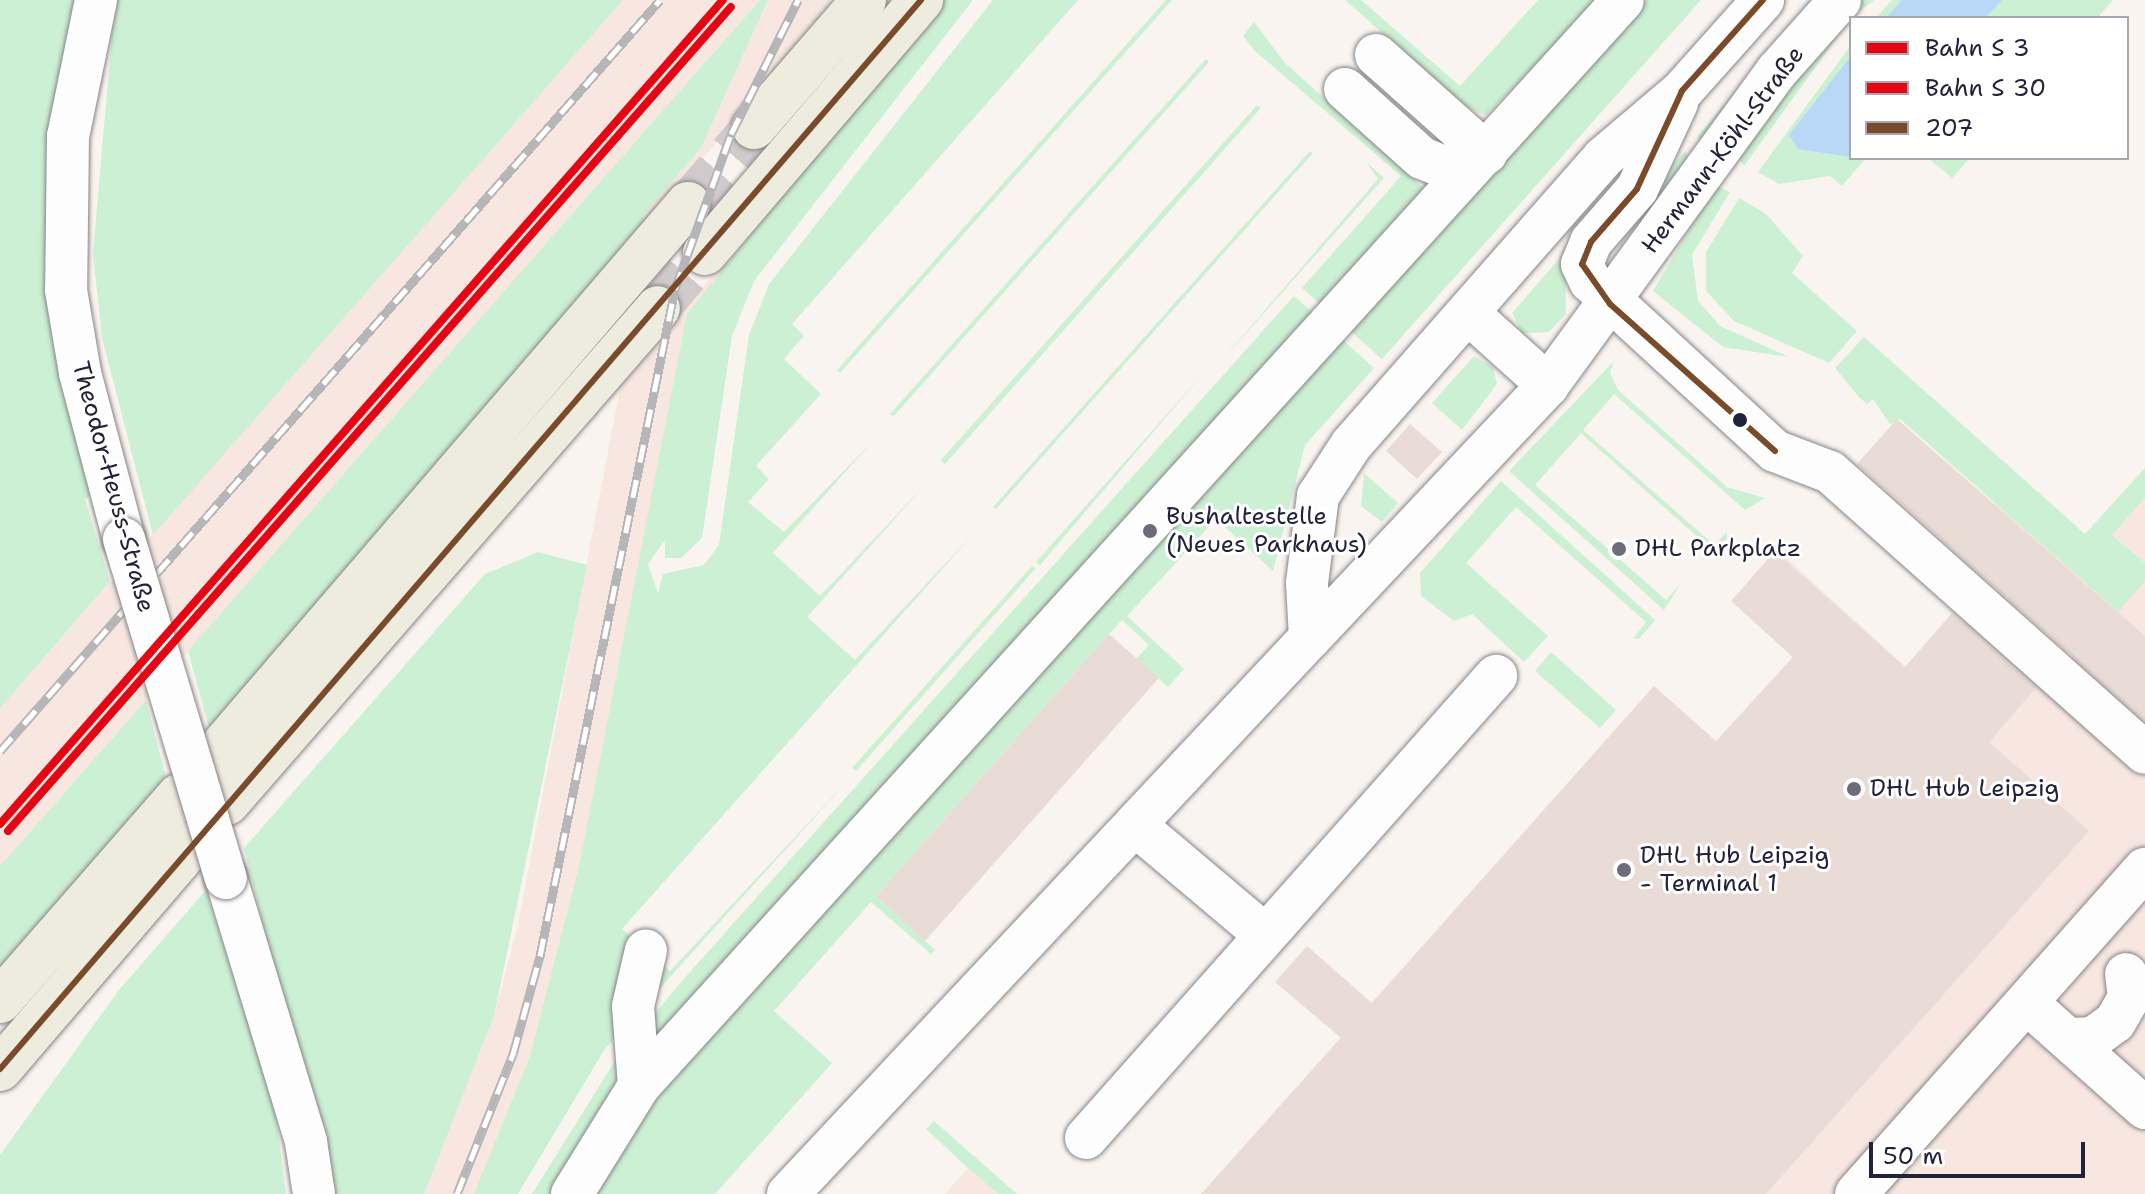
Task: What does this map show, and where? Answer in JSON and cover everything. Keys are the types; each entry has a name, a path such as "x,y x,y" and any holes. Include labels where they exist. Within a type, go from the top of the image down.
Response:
{"main road":[{"path":"754,127 864,0"},
{"path":"705,253 921,0"},
{"path":"213,757 688,204"},
{"path":"227,803 658,308"},
{"path":"0,1001 179,796"},
{"path":"0,1069 194,843"}],"street":[{"name":"Theodor-Heuss-Straße","path":"96,0 68,136 66,290 80,373 124,539 306,1142 314,1194"},
{"path":"572,1194 639,1086 1623,0"},
{"name":"Hermann-Köhl-Straße","path":"1310,638 1307,583 1318,496 1351,445 1603,158 1682,91 1763,0"},
{"name":"Hermann-Köhl-Straße","path":"788,1194 1310,638 1463,482 1548,385 1777,71 1840,0"},
{"path":"1376,55 1486,153"},
{"path":"1345,89 1422,158 1454,171 1486,153"},
{"name":"Hermann-Köhl-Straße","path":"1682,91 1637,189 1591,242 1582,264 1610,304 1775,451 1830,472 2145,753"},
{"path":"1468,313 1548,385"},
{"path":"1086,1138 1496,676"},
{"path":"1135,825 1264,934"},
{"path":"1856,1194 2145,869"},
{"path":"2068,1039 2093,1038 2115,1022 2136,982 2085,937"},
{"path":"639,1086 633,1006 646,950"},
{"path":"2027,1003 2145,1108"}],"shaded area":[{"path":"623,0 760,0 0,866 0,708"},
{"path":"768,0 830,0 825,16 648,222 642,216 701,148"},
{"path":"747,235 707,290 674,420 591,865 486,1194 424,1194 494,1016 517,929 621,383"},
{"path":"2145,498 2145,563 2112,535"},
{"path":"1996,503 2117,612 2145,581 2145,1194 1201,1194 1654,686 1721,746 1797,661 1731,601 1777,549 1920,680 1922,648 1957,608 2045,692 2075,659 1953,551"},
{"path":"968,1168 998,1194 945,1194"}],"green space":[{"path":"0,0 74,0 46,156 47,295 91,495 85,499 110,582 0,708"},
{"path":"115,0 623,0 153,535 102,338 93,254"},
{"path":"760,0 768,0 701,148 642,216 648,222 211,735 188,651"},
{"path":"939,0 973,0 754,281 732,336 702,538 681,558 665,558 665,540 648,564 658,594 663,574 704,565 719,545 749,335 769,284 993,0 1078,0 792,324 804,336 784,359 821,394 756,466 769,479 748,502 784,532 873,441 773,553 820,596 925,485 807,617 855,660 976,531 622,929 670,971 852,776 604,1050 518,1194 474,1194 530,1056 579,867 687,314"},
{"path":"1166,0 1172,0 840,373 837,370"},
{"path":"1345,0 1361,0 1460,86 1538,0 1599,0 1486,115 1467,108"},
{"path":"1646,0 1701,0 1382,359 1302,288 1401,176 1255,51 1243,36 1254,22 1284,62 1439,202 1469,199"},
{"path":"1810,0 1823,0 1707,143 1697,137"},
{"path":"1857,0 1874,0 1854,16 1849,16 1849,21 1744,166 1736,154"},
{"path":"1892,0 2113,0 2099,16 1878,16"},
{"path":"1849,48 1849,160 1864,160 1842,186 1830,176 1779,184 1758,172"},
{"path":"1206,59 1209,62 893,417 890,414"},
{"path":"1257,105 1261,108 945,464 941,460"},
{"path":"1310,151 1313,153 996,509 993,507"},
{"path":"1685,151 1691,164 1607,256 1601,246"},
{"path":"1930,160 1968,160 1952,178"},
{"path":"1366,162 1384,178 1215,368 1378,179"},
{"path":"1715,185 1730,192 1692,255 1698,301 1720,326 1789,357 1723,347 1653,291"},
{"path":"1739,198 1766,214 1803,256 1792,273 1857,331 1829,363 1734,321 1706,291 1706,252"},
{"path":"1565,252 1566,314 1549,332 1522,333 1512,313"},
{"path":"1294,296 1374,368 1305,445 1273,571 1216,519 1127,616 1184,669 1168,687 1136,659 1149,645 1122,620 1109,634 876,896 935,950 931,954 871,902 774,1011 832,1063 715,1194 532,1194 615,1061 681,982"},
{"path":"1864,337 2085,534 2145,468 2145,498 2112,535 2145,563 2145,581 2118,612 1900,419 1890,424 1873,399 1867,404 1859,397 1835,368"},
{"path":"1474,356 1493,367 1497,384 1462,430 1432,403"},
{"path":"1614,361 1610,373 1618,390 1727,487 1765,498 1745,510 1614,394 1583,430 1714,545 1727,532 1727,539 1700,563 1711,549 1581,433 1535,485 1666,600 1681,583 1664,610 1509,471"},
{"path":"1207,369 1040,565 1036,562"},
{"path":"1364,473 1398,503 1382,522 1361,506"},
{"path":"1501,481 1655,620 1639,639 1633,638 1646,622 1516,507 1466,563 1548,636 1524,662 1472,614 1454,621 1421,596 1420,573"},
{"path":"538,552 587,565 494,1016 424,1194 331,1194 244,848 485,574"},
{"path":"1032,566 1035,569 856,771 852,768"},
{"path":"1551,652 1616,710 1600,728 1535,671"},
{"path":"146,700 168,786 0,977 0,866"},
{"path":"206,890 275,1108 286,1194 0,1194 0,1155 119,990"},
{"path":"934,1121 1017,1194 998,1194 968,1168 926,1129"}],"water":[{"path":"1902,0 2002,0 1987,16 1888,16"},
{"path":"1849,59 1849,157 1798,149 1789,135"}],"building":[{"path":"1897,419 2145,636 2145,721 1857,464"},
{"path":"1410,424 1442,452 1417,479 1386,451"},
{"name":"DHL Hub Leipzig - Terminal 1","path":"1775,551 1905,667 1952,613 2036,688 1989,742 2089,831 1766,1194 1201,1194 1341,1038 1275,982 1307,946 1372,1003 1654,686 1716,741 1793,657 1731,601"},
{"path":"1109,634 1159,678 925,941 876,896"}],"tunnel":[{"path":"688,204 754,127"},
{"path":"658,308 705,253"}],"railway":[{"path":"157,573 660,0"},
{"path":"457,1194 513,1054 540,956 675,289 731,134 798,0"},
{"path":"0,751 124,610"}],"transit line":[{"path":"0,824 723,0"},
{"name":"207","path":"0,1069 921,0"},
{"name":"207","path":"1763,0 1682,91 1637,189 1591,242 1582,264 1610,304 1775,451"},
{"path":"8,831 731,7"}],"place":[{"name":"Bushaltestelle (Neues Parkhaus)","path":"1150,531"},
{"name":"DHL Parkplatz","path":"1619,549"},
{"name":"DHL Hub Leipzig","path":"1854,789"},
{"name":"DHL Hub Leipzig - Terminal 1","path":"1624,870"}]}
